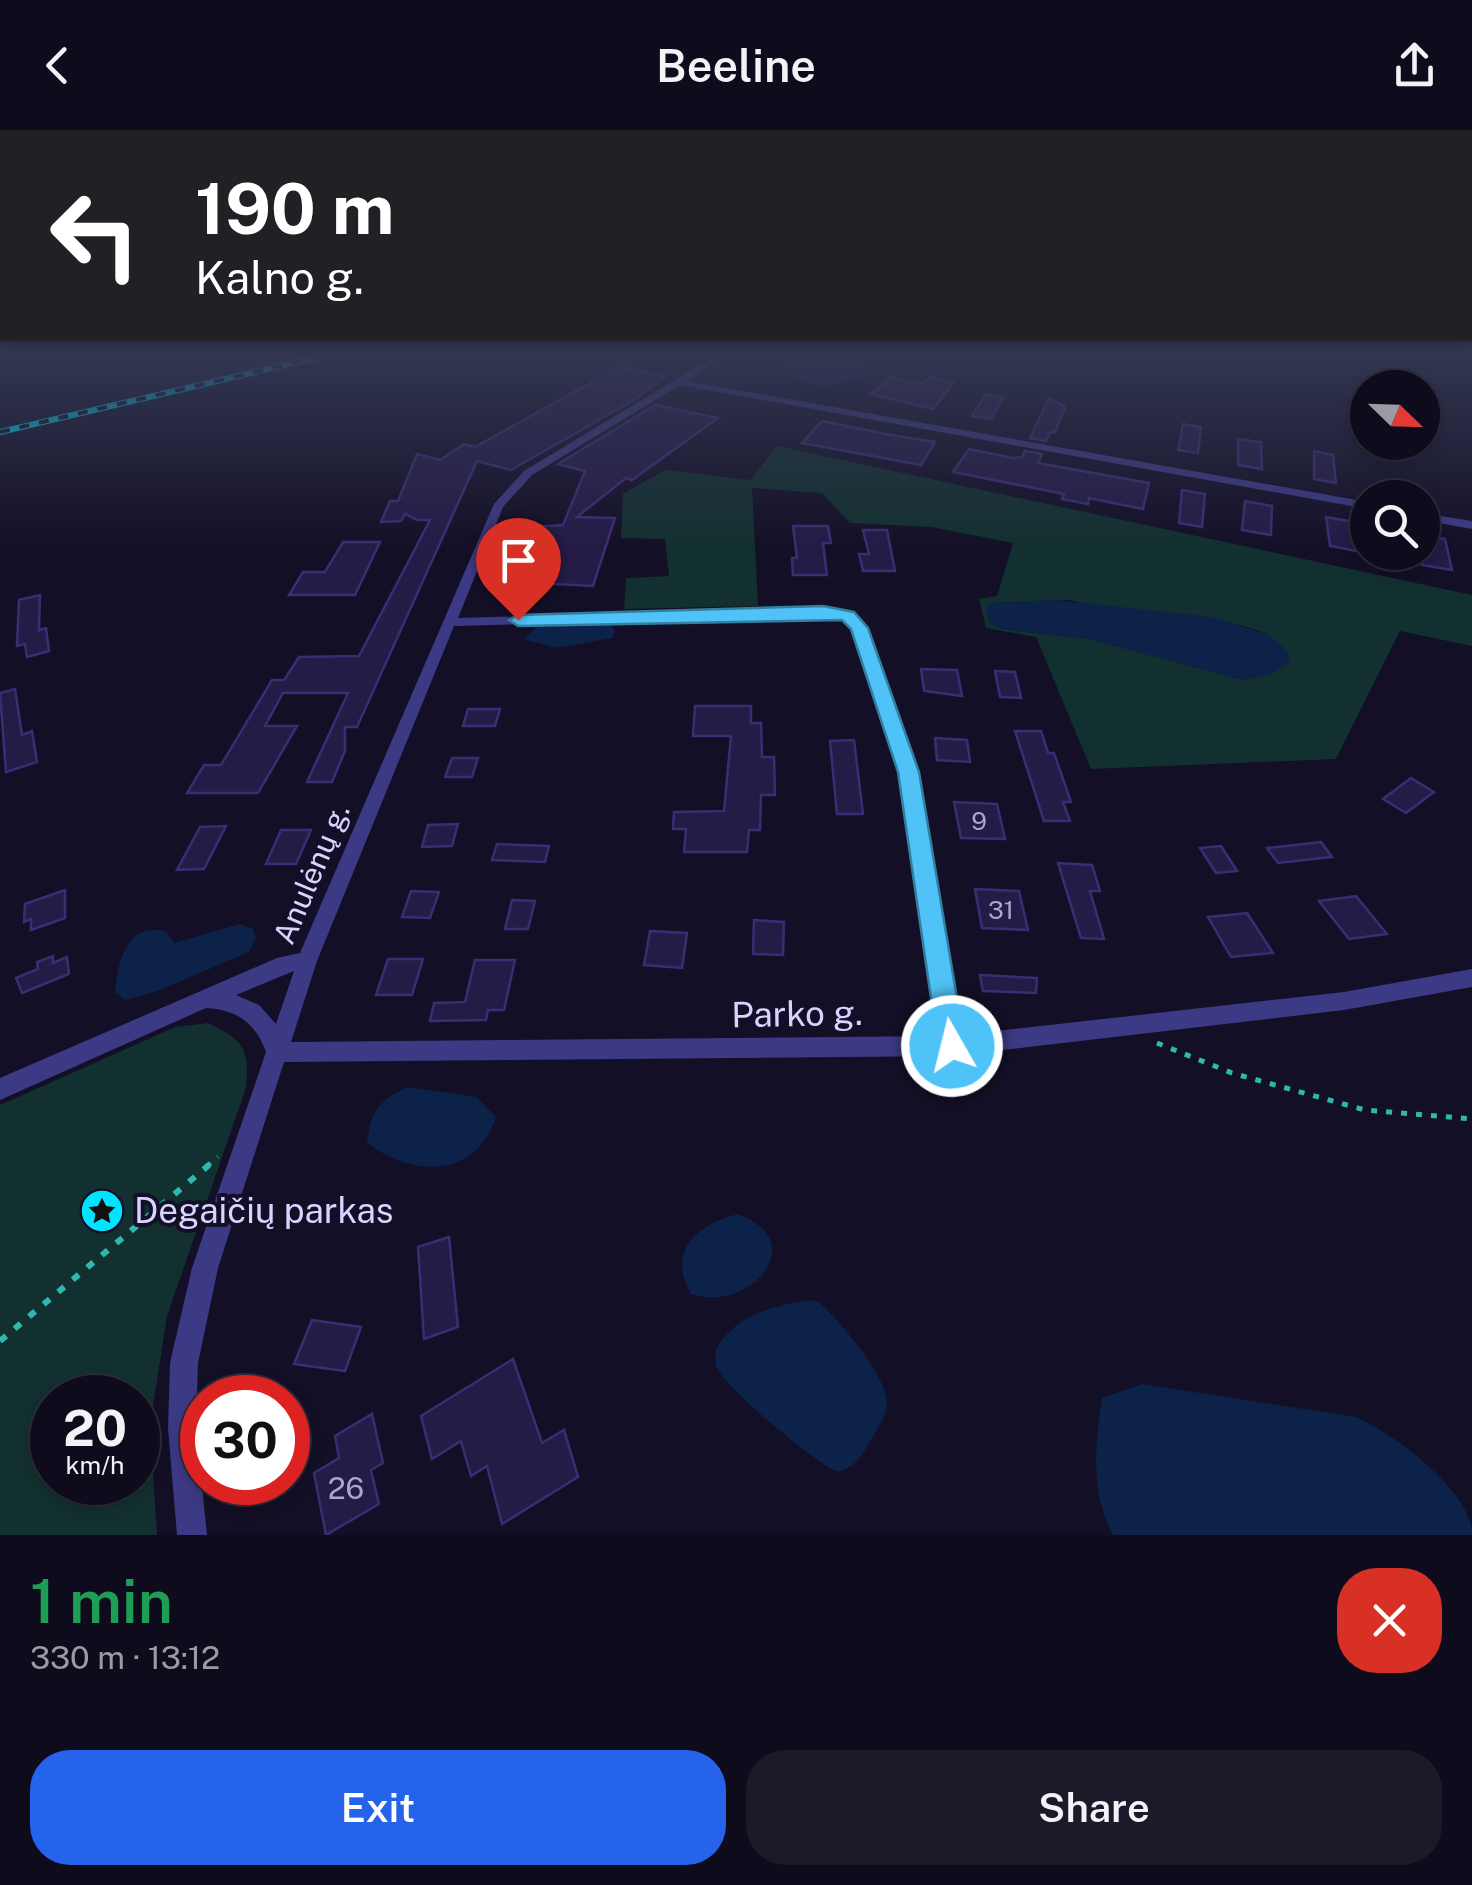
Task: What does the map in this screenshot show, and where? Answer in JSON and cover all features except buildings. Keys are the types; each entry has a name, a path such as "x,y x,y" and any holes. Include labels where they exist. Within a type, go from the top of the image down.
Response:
{"street":[{"name":"Anulėnų g.","path":"192,1535 182,1428 184,1363 205,1268 307,962 510,488 621,419"},
{"path":"882,419 1350,503"},
{"path":"1440,519 1472,525"},
{"path":"451,622 823,612 848,616 859,628 909,772 952,1046"},
{"path":"0,1088 284,964 307,962"},
{"name":"Parko g.","path":"277,1052 952,1046 1344,1001 1472,978"},
{"path":"206,999 229,1000 260,1015 277,1052"}],"path":[{"path":"1149,1040 1232,1073 1364,1110 1472,1118"},
{"path":"0,1341 234,1144 247,1141"}],"green space":[{"path":"777,446 1472,595 1472,646 1400,631 1336,759 1091,769 1036,637 986,628 979,599 997,596 1013,543 931,527 850,523 822,493 752,488 758,606 624,609 626,578 669,576 665,539 621,538 623,494 665,470 750,480","holes":["1069,600 1220,621 1269,635 1243,680 1090,639 1000,629 990,603"]},
{"name":"Degaičių parkas","path":"208,1023 236,1040 245,1054 246,1088 167,1316 158,1375 30,1375 30,1505 155,1505 157,1535 0,1535 0,1105 175,1027"}],"water":[{"path":"1056,600 1211,617 1269,635 1287,651 1290,663 1269,675 1243,680 1090,639 1000,629 990,623 985,608 990,603"},
{"path":"609,624 615,630 613,638 556,648 524,639 538,626"},
{"path":"240,924 253,929 256,938 249,952 158,991 125,1000 115,992 122,956 142,932 167,932 174,943"},
{"path":"408,1087 476,1097 496,1117 486,1138 458,1162 440,1166 403,1162 367,1143 378,1108"},
{"path":"738,1214 760,1226 770,1241 771,1257 764,1272 751,1285 733,1294 691,1294 684,1279 684,1252 699,1232"},
{"path":"816,1300 871,1364 887,1404 881,1423 861,1456 838,1472 773,1425 724,1378 716,1364 715,1352 723,1339 745,1320 786,1304"},
{"path":"1142,1384 1356,1417 1409,1450 1445,1483 1469,1518 1472,1535 1113,1535 1098,1485 1096,1450 1102,1398"}],"railway":[{"path":"0,432 57,419"}],"place":[{"name":"Degaičių parkas","path":"102,1211"}],"route":[{"path":"518,620 823,612 848,616 859,628 909,772 952,1046"}]}
